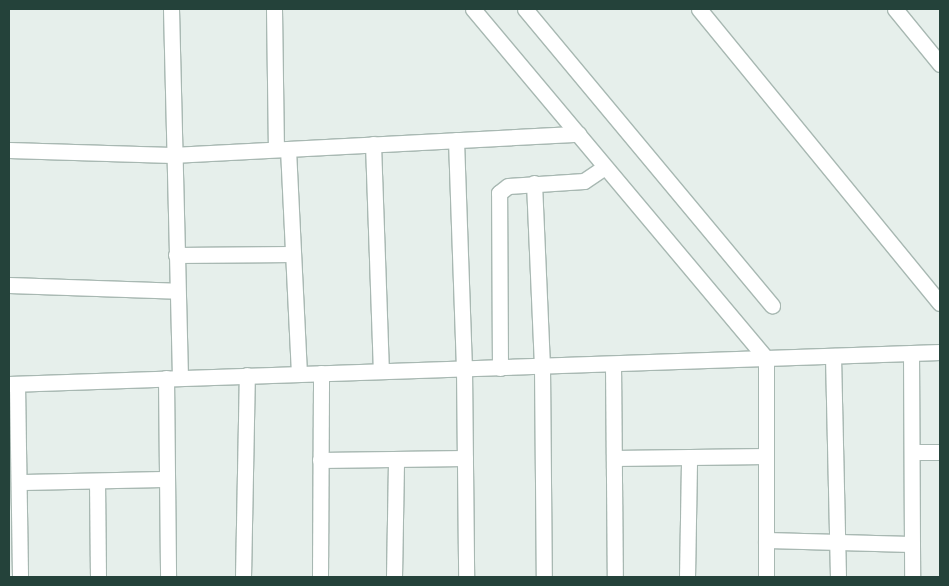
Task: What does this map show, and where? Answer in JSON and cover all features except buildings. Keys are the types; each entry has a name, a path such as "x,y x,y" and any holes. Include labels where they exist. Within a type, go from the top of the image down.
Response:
{"street":[{"path":"168,577 167,479 177,291 172,154 171,9"},
{"path":"274,9 282,149 293,254 299,374"},
{"path":"473,9 766,358 766,577"},
{"path":"525,9 772,305"},
{"path":"699,9 940,303"},
{"path":"895,9 940,64"},
{"path":"9,150 172,154 578,134"},
{"path":"456,140 464,369 466,577"},
{"path":"374,144 381,371"},
{"path":"500,368 497,199 508,186 584,181 605,166"},
{"path":"534,183 542,367 544,577"},
{"path":"176,256 293,254"},
{"path":"9,285 177,291"},
{"path":"20,577 19,482 13,384 940,352"},
{"path":"911,353 912,577"},
{"path":"833,356 838,577"},
{"path":"613,364 615,577"},
{"path":"320,577 321,373"},
{"path":"243,577 247,375"},
{"path":"912,452 940,452"},
{"path":"614,458 766,456"},
{"path":"687,577 689,457"},
{"path":"320,460 465,458"},
{"path":"394,577 396,459"},
{"path":"19,482 167,479"},
{"path":"97,481 98,577"},
{"path":"766,540 912,544"}]}
